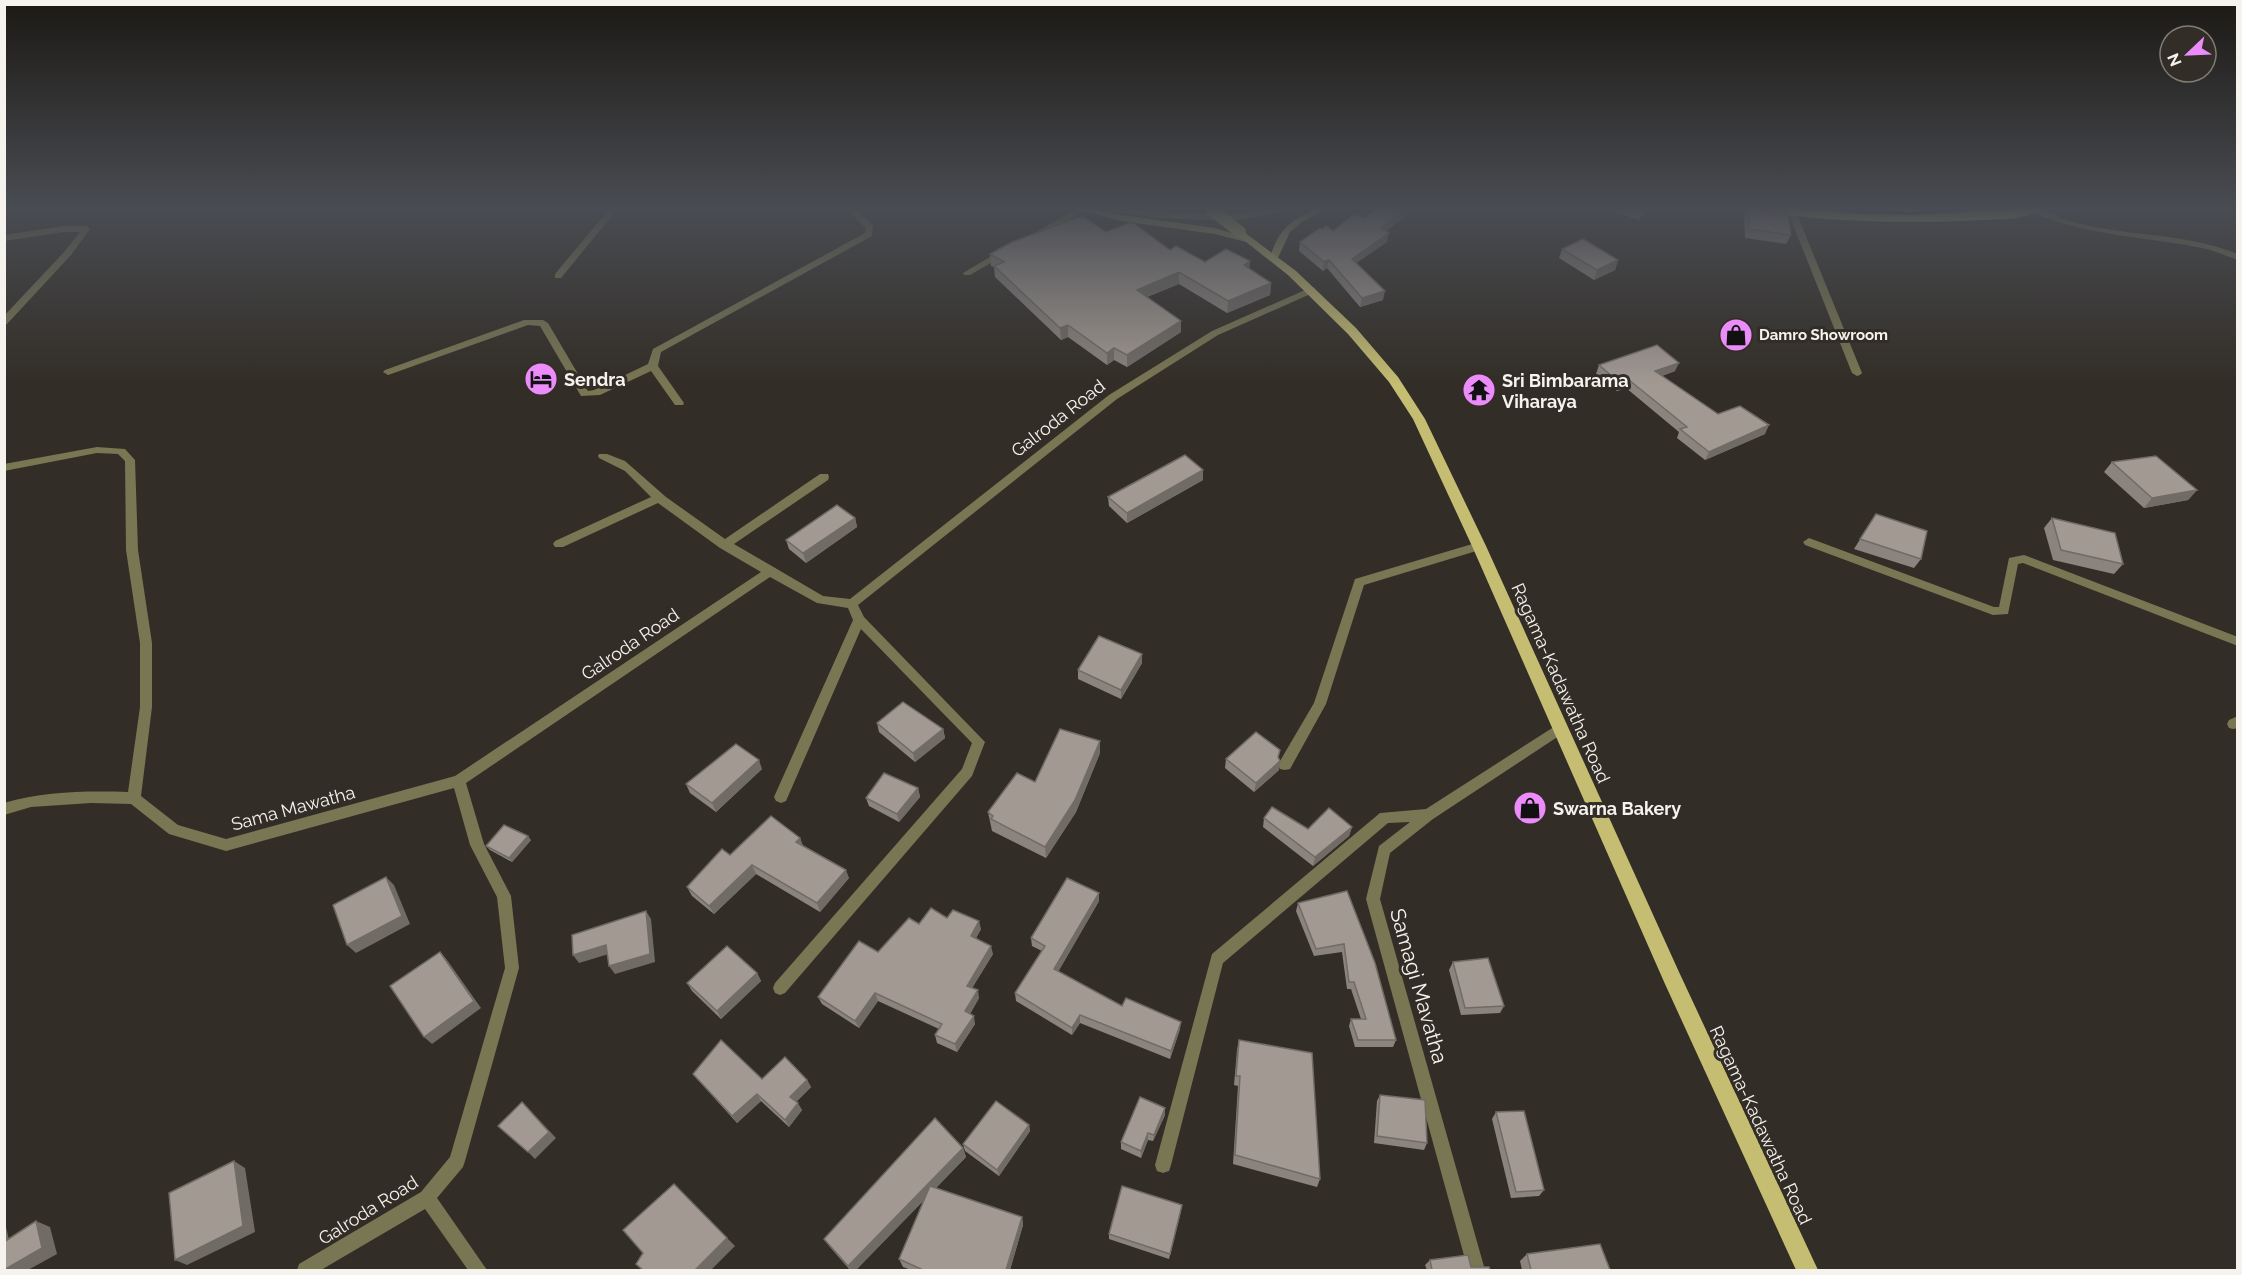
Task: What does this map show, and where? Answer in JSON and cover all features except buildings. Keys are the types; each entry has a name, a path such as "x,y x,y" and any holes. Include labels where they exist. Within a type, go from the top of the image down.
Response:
{"main road":[{"name":"Ragama-Kadawatha Road","path":"1284,266 1312,290 1372,352 1413,409 1479,546 1807,1270"}],"street":[{"path":"4,322 55,266"},
{"path":"558,276 566,266"},
{"path":"679,403 653,366 656,351 809,266"},
{"path":"967,273 978,266"},
{"path":"1814,266 1857,373"},
{"name":"Galroda Road","path":"852,604 1113,397 1215,333 1312,290"},
{"path":"388,372 527,322 543,322 585,394 596,393 653,366"},
{"path":"4,468 97,450 121,451 130,460 132,550 146,643 146,707 134,798 91,797 31,801 4,809"},
{"path":"603,456 620,461 658,498 724,544 770,572 821,600 852,604 859,620 979,742 967,772 780,988"},
{"path":"724,544 824,477"},
{"path":"559,544 658,498"},
{"path":"1809,542 1993,611 2004,611 2013,561 2024,559 2238,642"},
{"path":"1285,765 1320,704 1359,582 1479,546"},
{"name":"Galroda Road","path":"305,1270 427,1198 457,1161 512,968 504,896 477,844 459,781 770,572"},
{"path":"781,797 859,620"},
{"name":"Samagi Mavatha","path":"1477,1270 1373,899 1384,850 1428,815 1560,728"},
{"name":"Sama Mawatha","path":"134,798 174,830 226,845 459,781"},
{"path":"1164,1165 1217,959 1385,817 1428,815"},
{"path":"427,1198 478,1270"}],"place":[{"name":"Damro Showroom","path":"1736,335"},
{"name":"Sendra","path":"541,379"},
{"name":"Sri Bimbarama Viharaya","path":"1479,390"},
{"name":"Swarna Bakery","path":"1530,808"}]}
